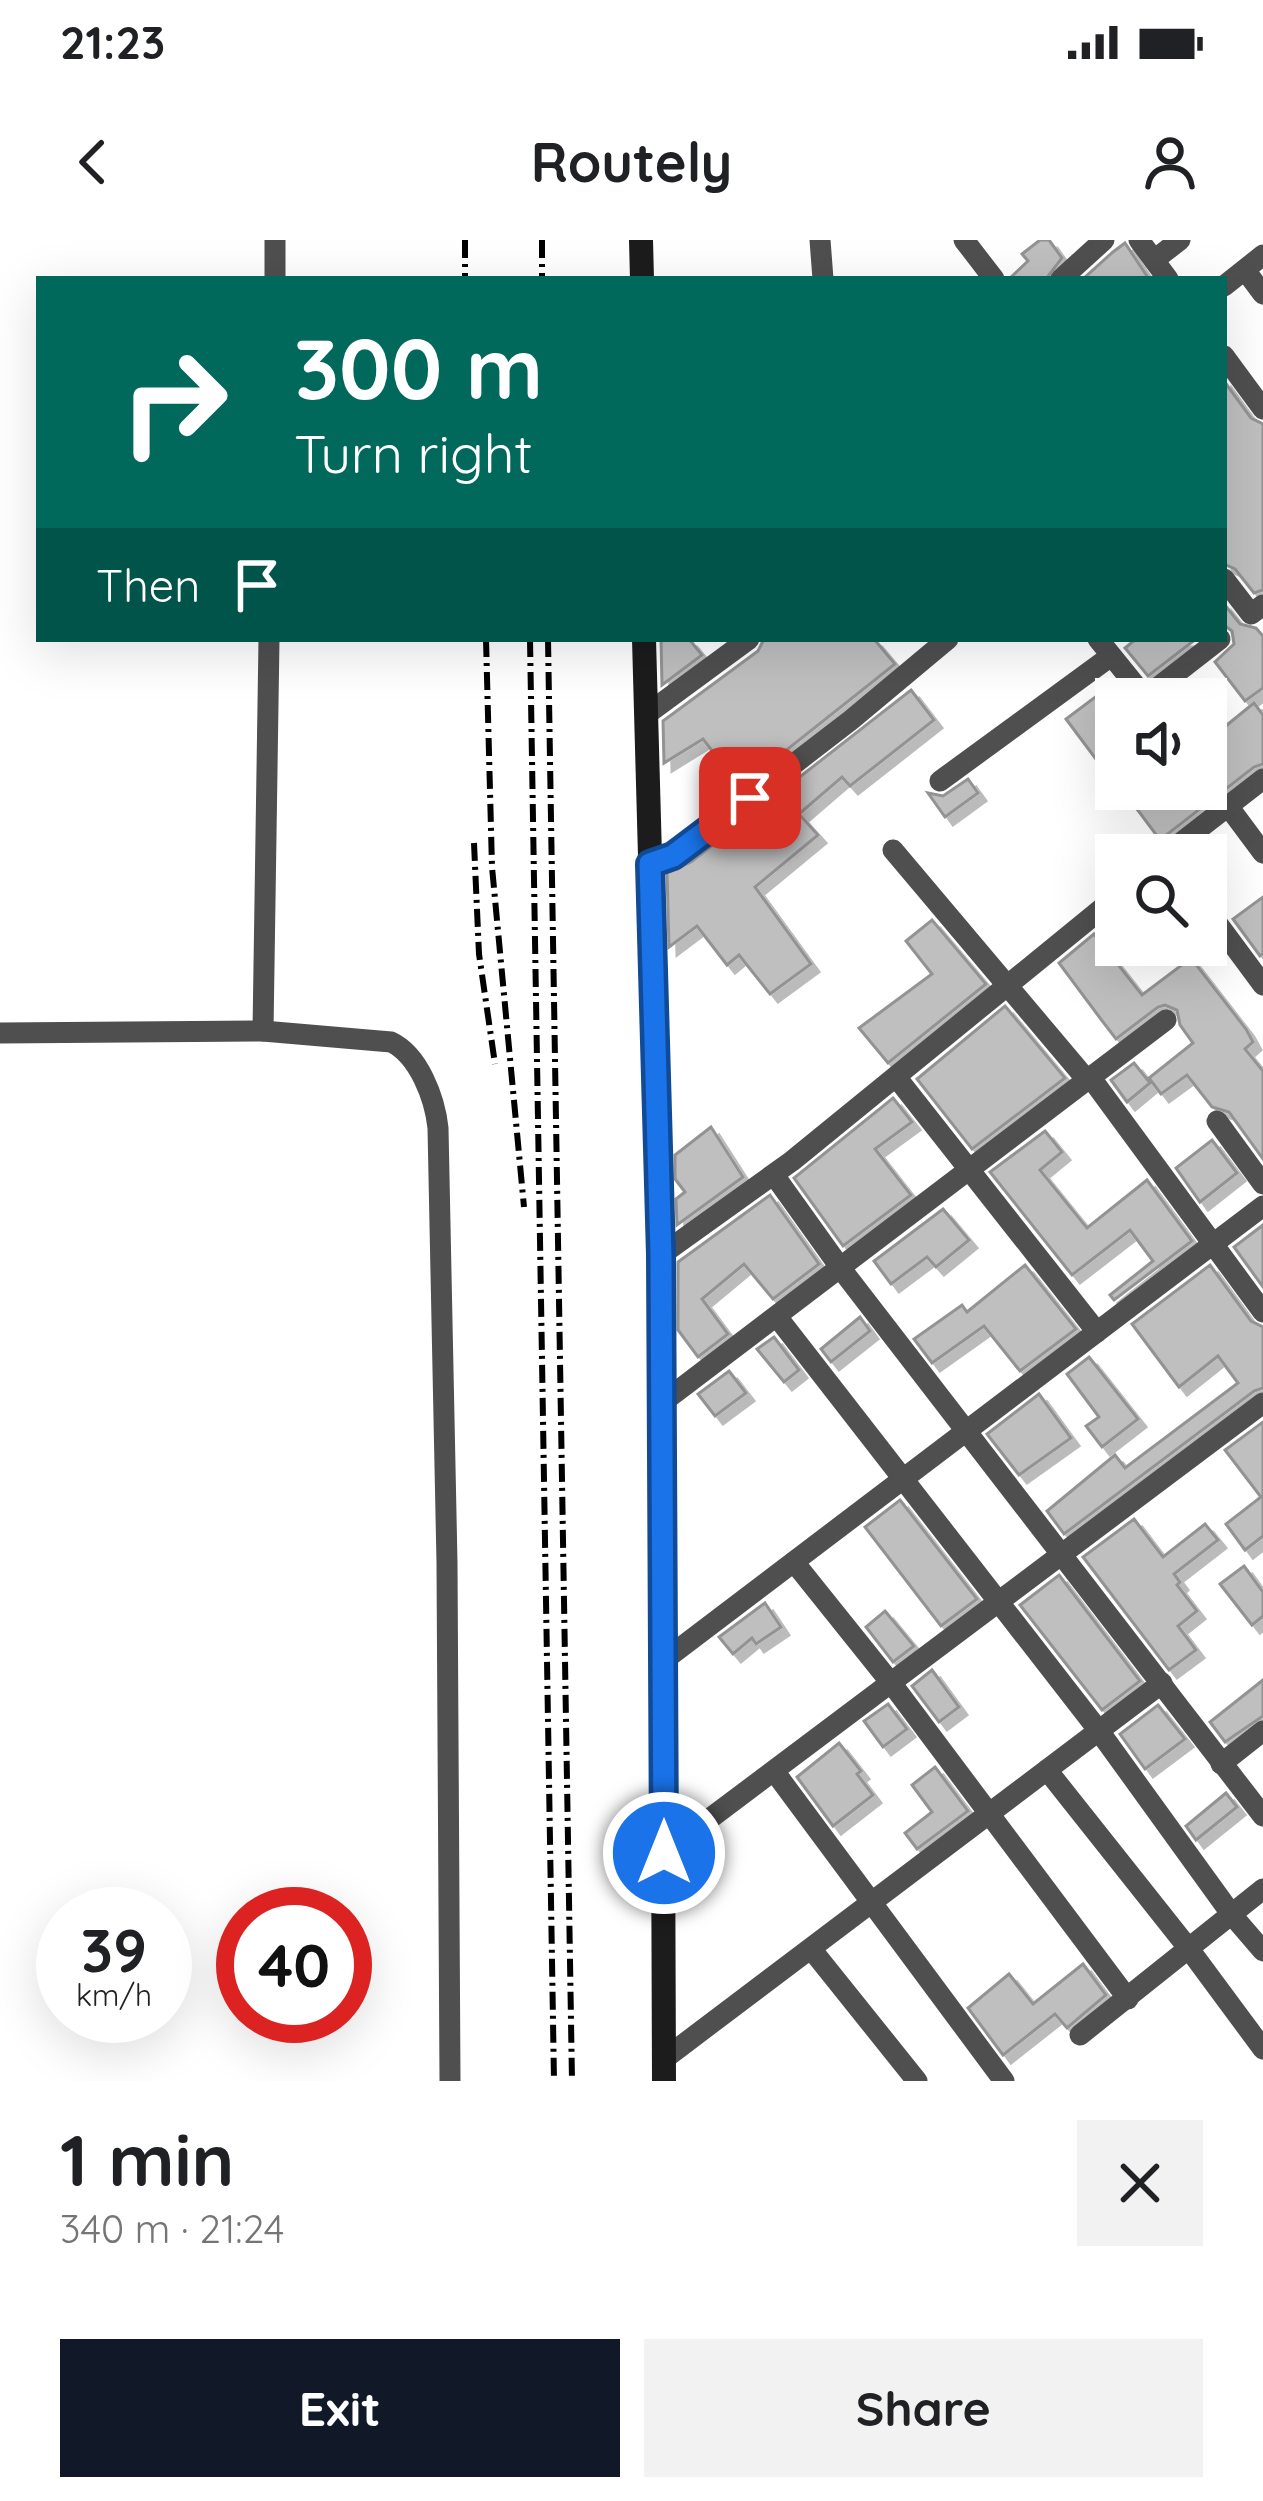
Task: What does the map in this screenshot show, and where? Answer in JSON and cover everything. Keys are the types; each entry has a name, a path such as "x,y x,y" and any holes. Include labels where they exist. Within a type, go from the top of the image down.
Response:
{"street":[{"path":"274,276 275,240"},
{"path":"641,240 642,276"},
{"path":"820,240 823,276"},
{"path":"964,240 992,276"},
{"path":"1064,276 1105,240"},
{"path":"1139,240 1166,276"},
{"path":"1154,260 1180,240"},
{"path":"1227,284 1254,262 1263,294"},
{"path":"1227,360 1263,409"},
{"path":"1227,582 1257,610 1227,634"},
{"path":"262,1031 269,642"},
{"path":"644,642 661,1255 664,2070"},
{"path":"646,715 745,642"},
{"path":"650,864 682,850 944,642"},
{"path":"940,781 1104,648 1139,692 1148,695 1217,642"},
{"path":"1192,834 1263,779"},
{"path":"1228,806 1263,853"},
{"path":"893,850 1089,1079 1263,1312"},
{"path":"661,1255 774,1175 1095,915"},
{"path":"1227,937 1263,986"},
{"path":"659,1405 1166,1020"},
{"path":"0,1034 262,1031 397,1045 411,1058 436,1112 447,1563 450,2081"},
{"path":"897,1078 1097,1332"},
{"path":"1217,1121 1263,1184"},
{"path":"774,1175 1060,1556 1263,1816"},
{"path":"663,1661 1263,1206"},
{"path":"778,1318 1099,1731 1263,1952"},
{"path":"664,1853 1060,1556 1259,1414"},
{"path":"794,1562 1128,1999"},
{"path":"664,2070 872,1903 1162,1683"},
{"path":"1221,1764 1263,1731"},
{"path":"1047,1770 1263,2049"},
{"path":"774,1771 1004,2081"},
{"path":"1080,2035 1263,1889"},
{"path":"812,1950 917,2081"}],"building":[{"path":"1040,240 1049,240 1062,258 1048,276 1012,276 1028,261 1022,254"},
{"path":"1125,243 1147,276 1086,276"},
{"path":"1227,385 1251,418 1263,424 1263,590 1254,593 1227,565"},
{"path":"1227,608 1240,624 1256,628 1263,636 1263,688 1245,701 1215,662 1234,644 1227,627"},
{"path":"661,642 691,642 702,655 662,685"},
{"path":"762,642 877,642 895,664 740,787 703,739 664,763 663,721 758,651"},
{"path":"1132,642 1192,642 1148,676 1125,648"},
{"path":"911,690 934,720 850,786 842,777 799,814 818,835 755,887 811,964 770,994 739,955 727,965 697,926 669,947 667,873 691,862"},
{"path":"1095,697 1095,758 1066,719"},
{"path":"1254,703 1263,715 1263,764 1227,788 1227,725"},
{"path":"968,779 978,793 945,817 928,793 943,796"},
{"path":"1138,810 1199,810 1168,834 1156,834"},
{"path":"1263,897 1263,954 1260,956 1233,919"},
{"path":"932,920 986,984 888,1063 859,1028 932,974 906,941"},
{"path":"1094,934 1095,966 1119,966 1142,995 1180,966 1197,966 1246,1029 1253,1042 1245,1049 1263,1071 1263,1159 1229,1112 1212,1107 1187,1075 1161,1094 1149,1078 1193,1043 1180,1025 1177,1010 1158,1007 1116,1039 1059,963"},
{"path":"1005,1006 1065,1078 972,1149 917,1079"},
{"path":"1134,1063 1150,1083 1127,1102 1111,1080"},
{"path":"893,1098 912,1122 875,1149 911,1195 843,1246 794,1178"},
{"path":"711,1127 743,1177 677,1225 676,1199 685,1192 675,1179 675,1155"},
{"path":"1045,1131 1062,1152 1040,1170 1087,1228 1147,1180 1192,1241 1114,1300 1110,1295 1153,1261 1130,1230 1072,1275 990,1172"},
{"path":"1212,1140 1237,1173 1200,1202 1176,1168"},
{"path":"770,1195 819,1264 773,1299 744,1264 702,1299 728,1334 698,1357 678,1330 678,1262"},
{"path":"943,1209 969,1240 936,1267 927,1257 891,1284 874,1261"},
{"path":"1263,1225 1263,1287 1234,1247"},
{"path":"1025,1265 1076,1329 1020,1371 984,1326 932,1363 914,1339 962,1305 967,1312"},
{"path":"1210,1265 1251,1321 1263,1327 1263,1388 1064,1534 1047,1511 1115,1455 1125,1468 1238,1383 1218,1356 1179,1387 1132,1324"},
{"path":"860,1317 870,1331 831,1362 821,1349"},
{"path":"774,1337 799,1370 784,1382 757,1349"},
{"path":"1089,1357 1138,1419 1102,1447 1086,1426 1099,1417 1067,1374"},
{"path":"729,1371 746,1393 715,1416 698,1394"},
{"path":"1039,1394 1071,1438 1019,1475 987,1434"},
{"path":"1263,1422 1263,1536 1245,1550 1226,1524 1261,1497 1225,1450"},
{"path":"900,1500 977,1599 941,1626 865,1527"},
{"path":"1134,1519 1163,1557 1205,1524 1218,1540 1174,1574 1197,1611 1178,1626 1196,1650 1169,1670 1083,1557"},
{"path":"1244,1566 1263,1592 1263,1616 1252,1625 1220,1584"},
{"path":"1059,1575 1140,1681 1102,1710 1020,1605"},
{"path":"765,1603 781,1627 756,1644 752,1638 733,1654 719,1637"},
{"path":"885,1611 914,1646 893,1662 866,1627"},
{"path":"932,1670 959,1707 939,1722 912,1686"},
{"path":"1263,1680 1263,1716 1225,1742 1210,1722"},
{"path":"888,1704 907,1729 883,1747 864,1721"},
{"path":"1158,1705 1185,1739 1145,1769 1120,1734"},
{"path":"839,1743 873,1795 833,1826 797,1777"},
{"path":"935,1767 968,1811 917,1849 905,1833 932,1812 912,1785"},
{"path":"1226,1793 1237,1807 1196,1840 1186,1826"},
{"path":"1083,1964 1106,1995 1067,2028 1055,2014 1003,2055 968,2008 1009,1974 1033,2004"}],"railway":[{"path":"465,240 465,276"},
{"path":"542,240 542,276"},
{"path":"486,642 492,867 524,1207"},
{"path":"530,642 554,2081"},
{"path":"548,642 572,2081"},
{"path":"474,843 479,954 495,1064"}],"route":[{"path":"664,1853 661,1255 650,864 673,856 750,798"}]}
